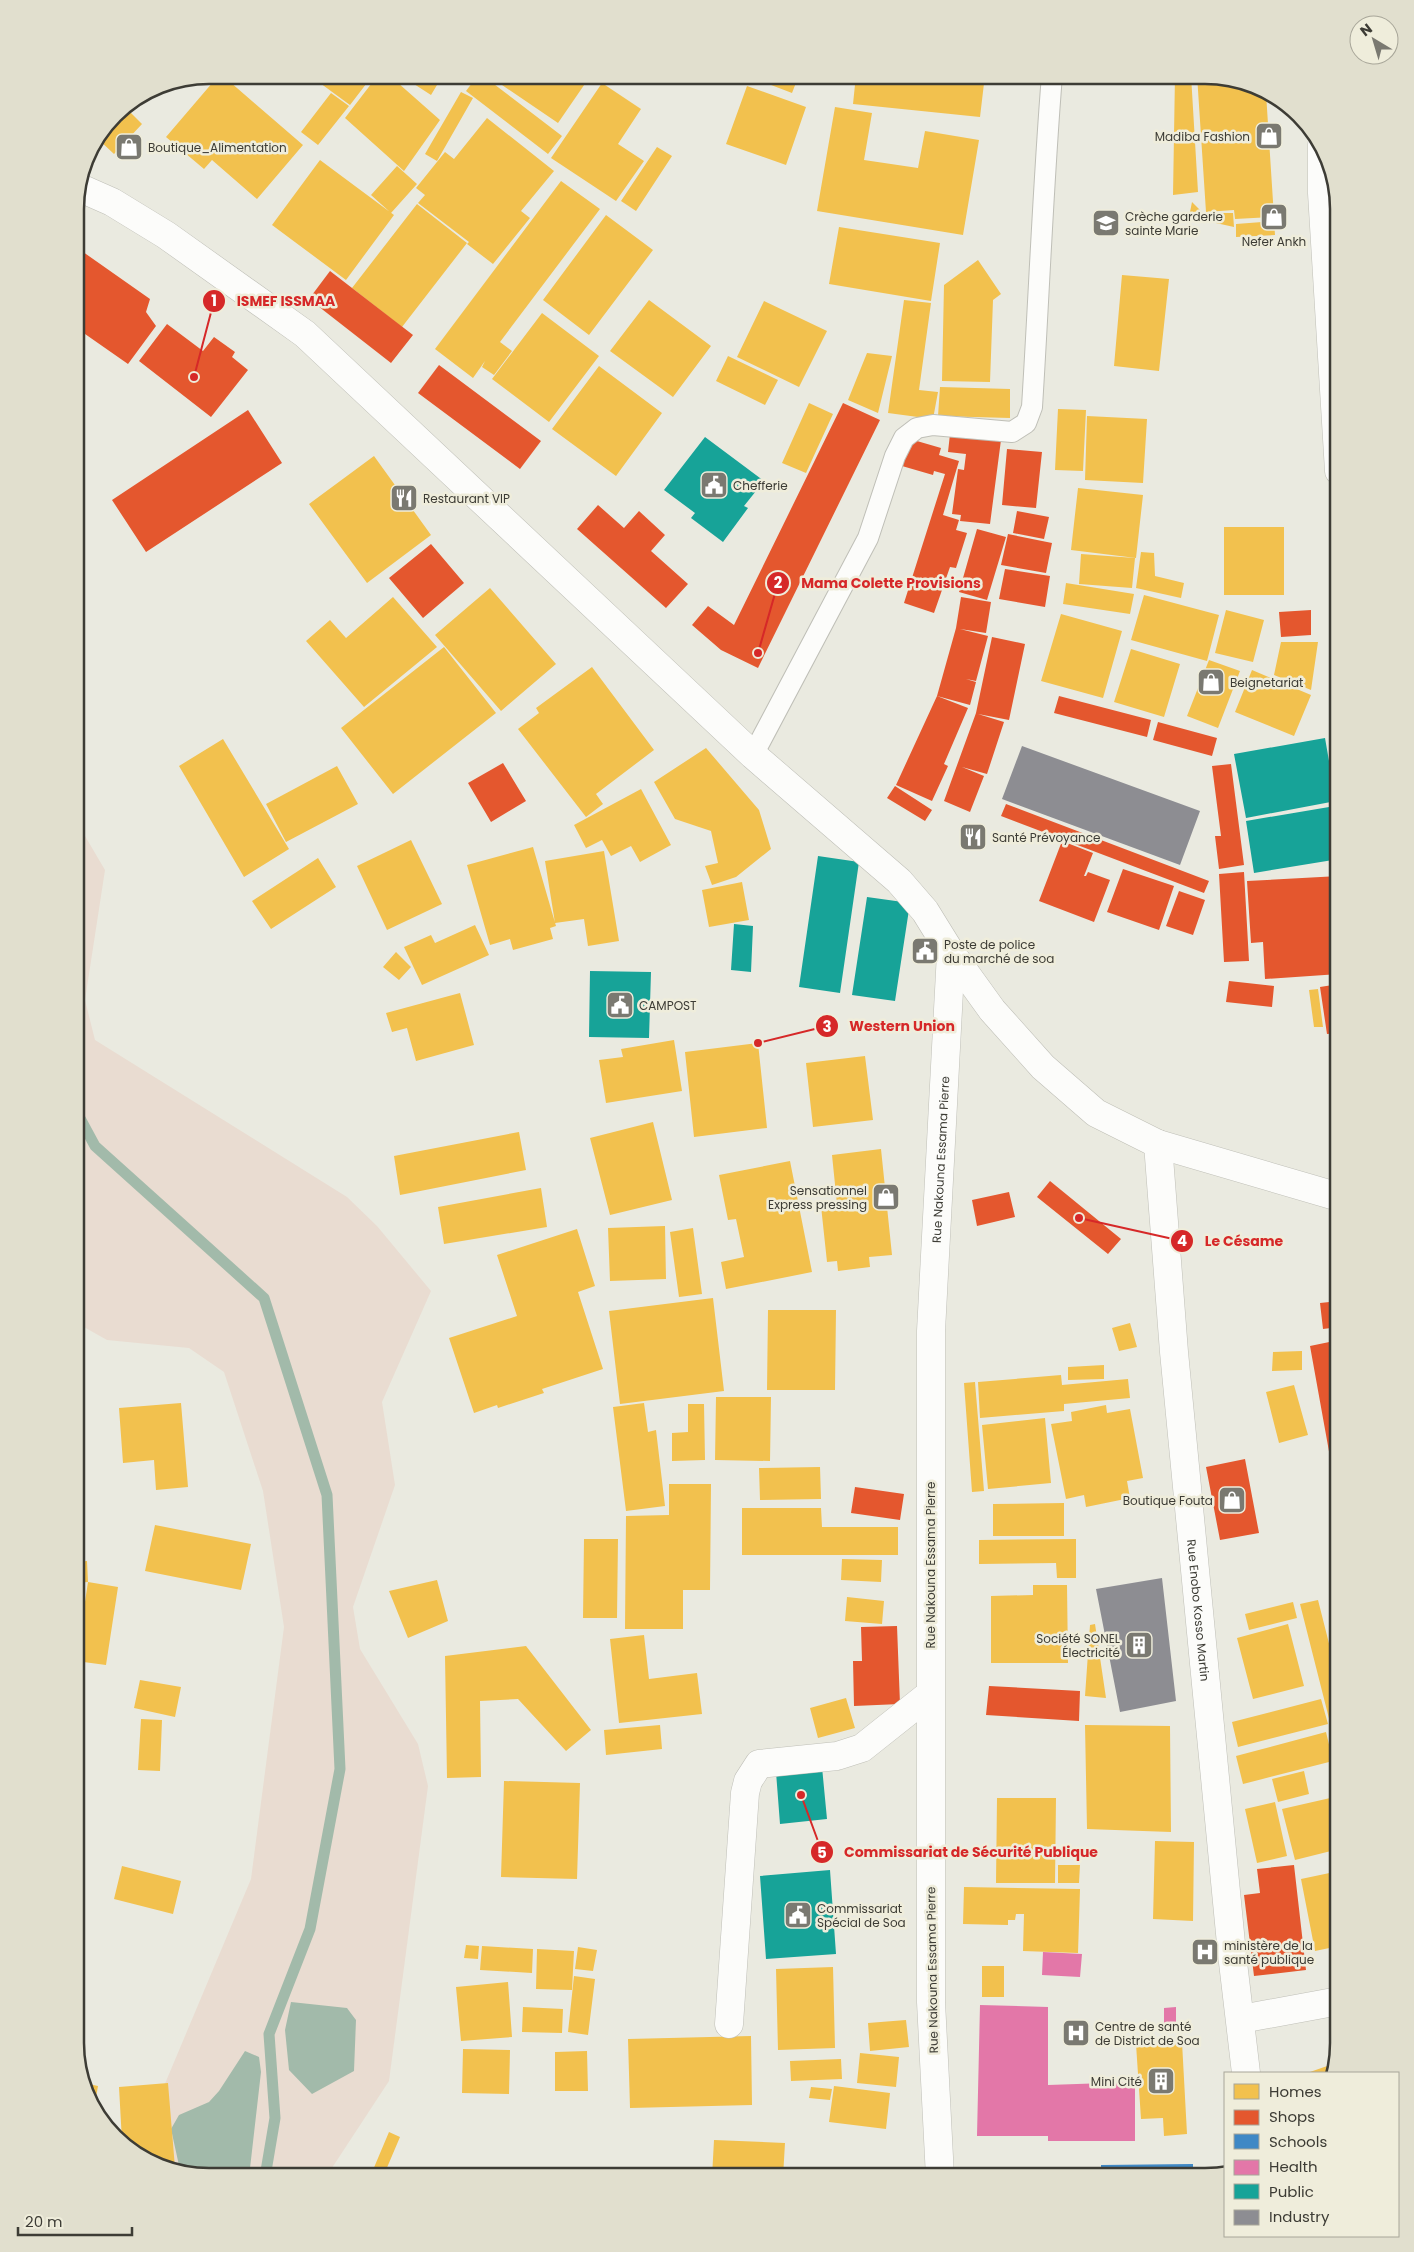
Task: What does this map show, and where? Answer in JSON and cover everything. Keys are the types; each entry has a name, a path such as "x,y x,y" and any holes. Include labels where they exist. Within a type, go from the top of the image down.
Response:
{"street":[{"path":"1322,164 1330,323"},
{"path":"85,189 112,202 166,235 305,334 753,755 899,881 925,911 951,953 992,1010 1043,1067 1096,1113 1158,1144 1330,1195"},
{"name":"Rue Nakouna Essama Pierre","path":"940,2168 931,2002 931,1331 951,953"},
{"name":"Rue Enobo Kosso Martin","path":"1158,1144 1174,1352 1231,1944 1246,2072"},
{"path":"729,2024 744,1803 748,1781 759,1764 836,1756 862,1748 930,1694"},
{"path":"1241,2019 1330,2004"}],"lane":[{"path":"753,755 868,538 895,456 904,438 917,428 933,424 1012,432 1026,423 1032,408 1041,280 1043,182 1051,84"}],"shaded area":[{"path":"84,834 105,870 85,1000 95,1040 347,1197 377,1226 431,1291 382,1402 395,1485 353,1607 360,1649 418,1744 428,1786 389,2081 332,2168 200,2168 168,2162 139,2147 251,1879 284,1627 263,1491 224,1372 189,1348 107,1340 84,1327"},
{"path":"291,2002 347,2008 356,2020 354,2071 312,2094 289,2070 285,2030"},
{"path":"245,2051 259,2057 261,2072 250,2168 200,2168 179,2165 171,2129 179,2115 209,2102 219,2091"}],"building: Homes":[{"path":"211,84 232,84 303,145 257,199 212,160 204,169 166,137"},
{"path":"321,84 366,84 350,105"},
{"path":"371,84 399,84 440,120 404,171 345,118"},
{"path":"414,84 438,84 431,95"},
{"path":"471,84 494,84 562,136 548,154 466,91"},
{"path":"503,84 585,84 558,123"},
{"path":"601,84 641,109 618,144 644,161 616,201 551,158"},
{"path":"768,84 796,84 792,93"},
{"path":"855,84 984,84 980,117 853,104"},
{"path":"1175,84 1192,84 1198,192 1173,195"},
{"path":"1198,84 1214,84 1246,90 1266,100 1274,217 1235,219 1234,210 1206,212"},
{"path":"747,86 806,107 786,165 726,144"},
{"path":"461,92 473,98 437,161 425,154"},
{"path":"331,93 349,106 318,145 301,132"},
{"path":"835,107 872,113 864,160 918,168 925,131 979,140 963,235 817,211"},
{"path":"130,112 142,124 114,154 103,143 115,126"},
{"path":"487,118 554,171 521,211 530,218 493,264 467,244 469,242 418,203 425,195 416,188 445,152 454,159"},
{"path":"657,147 672,156 636,211 621,201"},
{"path":"320,160 394,215 346,280 272,225"},
{"path":"397,166 417,184 391,213 371,195"},
{"path":"561,181 600,209 500,342 512,351 494,375 482,367 485,361 473,378 435,349"},
{"path":"1192,202 1203,213 1233,213 1234,227 1189,217"},
{"path":"417,204 467,243 402,327 352,288"},
{"path":"606,215 653,250 589,335 543,300"},
{"path":"1274,221 1275,235 1236,237 1236,224"},
{"path":"839,227 940,243 931,301 829,284"},
{"path":"978,260 1001,294 993,300 990,382 942,381 944,285"},
{"path":"1122,275 1169,279 1159,371 1114,366"},
{"path":"649,300 711,346 673,397 610,351"},
{"path":"904,300 931,303 919,390 938,392 933,419 888,413"},
{"path":"764,301 827,331 799,387 737,357"},
{"path":"542,313 599,356 549,422 492,379"},
{"path":"867,353 892,356 878,413 848,400"},
{"path":"728,356 778,380 765,405 716,381"},
{"path":"599,366 662,413 616,476 552,429"},
{"path":"940,387 1010,389 1010,418 938,416"},
{"path":"809,403 833,414 806,473 782,463"},
{"path":"1058,409 1086,410 1083,471 1055,470"},
{"path":"1087,416 1147,419 1143,483 1085,480"},
{"path":"374,456 431,535 367,583 309,504"},
{"path":"1078,488 1143,495 1136,558 1071,550"},
{"path":"1224,527 1284,527 1284,595 1224,595"},
{"path":"1141,552 1154,553 1155,576 1184,583 1181,598 1136,588"},
{"path":"1081,554 1135,558 1132,588 1079,584"},
{"path":"1066,583 1134,594 1130,614 1063,604"},
{"path":"490,588 556,664 501,711 435,635"},
{"path":"1144,595 1219,615 1207,661 1131,640"},
{"path":"393,597 437,647 364,707 306,641 330,620 346,638"},
{"path":"1226,610 1264,620 1253,662 1215,653"},
{"path":"1061,614 1122,631 1103,698 1041,681"},
{"path":"1281,642 1318,642 1311,690 1274,675"},
{"path":"444,647 496,713 393,794 341,728"},
{"path":"1131,649 1180,664 1164,717 1114,702"},
{"path":"1209,660 1240,671 1218,728 1187,716"},
{"path":"592,667 654,750 596,794 603,804 586,817 518,729 539,713 536,708"},
{"path":"1252,670 1311,695 1294,736 1235,712"},
{"path":"223,739 289,849 244,877 179,766"},
{"path":"706,748 759,810 771,849 736,877 712,885 705,866 718,863 711,831 675,819 654,782"},
{"path":"337,766 358,804 286,842 266,804"},
{"path":"641,789 671,845 640,862 631,846 611,856 602,840 586,848 574,825"},
{"path":"411,840 442,904 387,930 357,866"},
{"path":"533,847 556,926 550,928 553,939 513,950 510,939 490,945 467,865"},
{"path":"604,851 619,941 588,946 584,919 555,923 545,861"},
{"path":"318,858 336,887 271,929 252,901"},
{"path":"742,882 749,920 709,927 702,890"},
{"path":"475,925 489,955 422,985 404,947 431,935 435,943"},
{"path":"396,952 411,967 399,980 383,967"},
{"path":"1318,989 1323,1027 1314,1027 1309,990"},
{"path":"460,993 474,1045 416,1061 407,1028 392,1032 386,1013"},
{"path":"674,1040 682,1091 606,1103 599,1060 623,1057 621,1049"},
{"path":"758,1043 767,1128 694,1137 685,1052"},
{"path":"865,1056 873,1120 813,1127 806,1063"},
{"path":"653,1122 672,1200 610,1215 590,1138"},
{"path":"519,1132 526,1170 400,1195 394,1156"},
{"path":"881,1149 892,1255 869,1257 870,1267 838,1271 837,1261 827,1262 821,1206 837,1204 832,1155"},
{"path":"790,1161 812,1272 726,1289 721,1262 744,1257 736,1219 728,1220 719,1175"},
{"path":"541,1188 547,1227 444,1244 438,1207"},
{"path":"665,1226 666,1279 610,1281 608,1228"},
{"path":"693,1228 702,1294 679,1297 670,1232"},
{"path":"577,1229 595,1286 578,1292 603,1369 542,1389 544,1393 498,1408 497,1405 474,1413 449,1338 517,1316 497,1255"},
{"path":"713,1298 724,1391 620,1404 609,1311"},
{"path":"768,1310 836,1310 835,1390 767,1390"},
{"path":"1130,1323 1137,1347 1119,1351 1112,1328"},
{"path":"1302,1351 1302,1370 1272,1371 1273,1352"},
{"path":"1104,1365 1104,1379 1068,1380 1068,1367"},
{"path":"1061,1375 1062,1385 1128,1379 1130,1398 1064,1404 1064,1411 980,1418 978,1382"},
{"path":"975,1382 984,1491 972,1492 964,1383"},
{"path":"1294,1385 1308,1435 1279,1443 1266,1392"},
{"path":"716,1397 771,1397 770,1461 715,1460"},
{"path":"181,1403 188,1487 156,1490 154,1460 123,1463 119,1408"},
{"path":"644,1403 648,1432 656,1430 665,1506 626,1511 613,1407"},
{"path":"688,1404 704,1404 705,1460 672,1461 672,1433 688,1432"},
{"path":"1106,1405 1107,1413 1130,1409 1143,1478 1127,1481 1130,1498 1086,1507 1084,1495 1066,1499 1051,1424 1072,1421 1071,1412"},
{"path":"1045,1418 1051,1483 988,1489 982,1425"},
{"path":"820,1467 821,1499 760,1500 759,1468"},
{"path":"669,1484 711,1484 710,1590 683,1590 683,1629 625,1629 626,1516 669,1515"},
{"path":"1064,1503 1064,1536 993,1536 993,1504"},
{"path":"742,1508 821,1508 822,1527 898,1527 898,1555 742,1555"},
{"path":"155,1525 251,1544 241,1590 145,1571"},
{"path":"584,1539 618,1539 617,1618 583,1618"},
{"path":"1076,1539 1076,1578 1057,1578 1056,1563 979,1564 979,1540"},
{"path":"842,1559 882,1560 881,1582 841,1580"},
{"path":"84,1561 87,1561 88,1582 84,1582"},
{"path":"437,1580 448,1621 408,1638 389,1591"},
{"path":"88,1582 118,1587 106,1665 84,1662 84,1608"},
{"path":"1033,1585 1067,1585 1068,1663 991,1663 991,1596 1033,1595"},
{"path":"847,1597 884,1601 882,1624 845,1621"},
{"path":"1318,1600 1330,1647 1330,1722 1300,1604"},
{"path":"1293,1602 1297,1618 1249,1630 1245,1614"},
{"path":"1095,1624 1106,1698 1085,1696 1090,1625"},
{"path":"1288,1624 1304,1686 1253,1699 1237,1638"},
{"path":"644,1635 649,1679 697,1673 702,1714 619,1723 610,1639"},
{"path":"526,1646 591,1730 566,1751 518,1699 480,1701 481,1777 447,1778 445,1656"},
{"path":"140,1680 181,1687 175,1717 134,1708"},
{"path":"846,1698 855,1728 818,1738 810,1708"},
{"path":"1321,1699 1328,1724 1238,1747 1232,1722"},
{"path":"141,1719 162,1720 160,1771 138,1770"},
{"path":"660,1725 662,1749 606,1755 604,1730"},
{"path":"1085,1725 1170,1726 1171,1832 1087,1829"},
{"path":"1326,1732 1330,1749 1330,1762 1243,1784 1236,1756"},
{"path":"1304,1771 1309,1794 1278,1802 1272,1779"},
{"path":"504,1781 580,1783 577,1879 501,1877"},
{"path":"997,1798 1056,1798 1055,1883 996,1883"},
{"path":"1330,1798 1330,1851 1295,1860 1282,1809"},
{"path":"1275,1802 1287,1856 1257,1863 1245,1809"},
{"path":"1155,1841 1194,1842 1193,1921 1153,1919"},
{"path":"1058,1865 1080,1865 1079,1883 1058,1883"},
{"path":"122,1866 181,1881 173,1914 114,1899"},
{"path":"1330,1873 1330,1948 1315,1951 1301,1879"},
{"path":"964,1887 1080,1889 1078,1953 1023,1951 1024,1914 1016,1914 1015,1920 1008,1920 1008,1925 963,1924"},
{"path":"466,1945 479,1946 478,1959 464,1958"},
{"path":"482,1946 533,1949 532,1973 480,1970"},
{"path":"578,1947 597,1950 593,1971 575,1969"},
{"path":"537,1949 574,1951 572,1990 536,1989"},
{"path":"982,1966 1004,1966 1004,1997 982,1997"},
{"path":"833,1967 835,2048 778,2050 776,1969"},
{"path":"574,1976 595,1979 588,2035 568,2032"},
{"path":"508,1982 512,2037 461,2041 456,1987"},
{"path":"523,2007 563,2009 562,2033 522,2032"},
{"path":"906,2020 909,2047 870,2051 868,2023"},
{"path":"751,2036 752,2105 630,2108 628,2039"},
{"name":"Mini Cité","path":"1182,2042 1187,2134 1164,2136 1163,2118 1141,2119 1136,2044"},
{"path":"463,2049 510,2050 509,2094 462,2093"},
{"path":"587,2051 588,2091 555,2091 555,2052"},
{"path":"860,2053 899,2057 896,2087 857,2083"},
{"path":"841,2059 842,2079 791,2081 790,2061"},
{"path":"1328,2066 1327,2072 1310,2072"},
{"path":"168,2083 175,2164 139,2147 122,2133 119,2087"},
{"path":"90,2084 98,2086 96,2097"},
{"path":"834,2086 890,2093 886,2129 829,2122"},
{"path":"811,2087 832,2089 830,2100 809,2098"},
{"path":"389,2132 400,2137 387,2168 374,2168"},
{"path":"714,2140 785,2143 784,2168 712,2168"}],"building: Shops":[{"path":"84,253 150,299 146,312 156,326 128,364 84,333"},
{"path":"330,271 413,335 391,363 309,299"},
{"path":"167,324 203,351 214,337 235,352 232,357 248,370 211,417 139,361"},
{"path":"439,365 541,441 520,469 418,393"},
{"path":"843,403 880,420 758,668 721,650 692,625 708,606 734,625"},
{"path":"248,410 282,463 146,552 112,500"},
{"path":"950,434 1001,440 990,524 960,521 961,515 952,514 958,469 964,470 966,454 948,452"},
{"path":"910,439 941,448 939,455 959,461 943,515 959,520 956,530 967,533 956,568 950,567 934,613 904,603 945,474 934,471 933,475 902,466"},
{"path":"1007,449 1042,452 1036,508 1002,505"},
{"path":"598,505 624,528 639,511 665,535 651,551 688,584 666,608 577,529"},
{"path":"1017,511 1049,517 1044,539 1013,533"},
{"path":"977,529 1006,537 987,600 959,592"},
{"path":"1008,534 1052,543 1046,573 1001,565"},
{"path":"431,544 464,583 423,618 389,578"},
{"path":"1005,569 1050,576 1045,607 999,599"},
{"path":"961,597 991,602 986,633 960,629 988,636 976,681 966,679 976,682 970,705 937,696 956,628"},
{"path":"1311,610 1311,635 1281,637 1279,612"},
{"path":"992,637 1025,644 1009,720 978,714 1004,722 987,774 962,767 984,776 970,812 944,801 976,713"},
{"path":"937,696 968,708 944,764 948,766 932,801 896,785"},
{"path":"1059,696 1151,720 1147,737 1054,713"},
{"path":"1158,722 1217,738 1212,756 1153,740"},
{"path":"503,763 526,801 491,822 468,783"},
{"path":"1231,764 1244,865 1219,869 1215,836 1221,836 1212,766"},
{"path":"895,786 932,810 925,821 887,798"},
{"path":"1006,804 1209,881 1204,893 1001,816"},
{"path":"1062,841 1093,853 1084,876 1088,872 1110,880 1094,922 1039,901"},
{"path":"1123,869 1174,886 1159,930 1107,912"},
{"path":"1244,872 1249,961 1224,962 1219,874"},
{"path":"1330,876 1330,975 1265,979 1263,942 1251,943 1247,881"},
{"path":"1179,891 1205,900 1193,935 1166,926"},
{"path":"1229,981 1274,986 1272,1007 1226,1002"},
{"path":"1330,985 1330,1034 1327,1034 1320,987"},
{"path":"1050,1181 1121,1239 1108,1254 1037,1197"},
{"path":"1009,1192 1015,1217 977,1226 972,1200"},
{"path":"1330,1302 1330,1328 1323,1329 1320,1303"},
{"path":"1330,1342 1330,1457 1310,1346"},
{"name":"Boutique Fouta","path":"1245,1459 1259,1533 1220,1540 1206,1467"},
{"path":"855,1487 904,1494 900,1520 851,1513"},
{"path":"897,1626 900,1704 854,1706 853,1661 862,1661 861,1627"},
{"path":"989,1686 1080,1691 1079,1721 986,1715"},
{"path":"1294,1865 1306,1970 1254,1976 1244,1895 1260,1893 1257,1869"}],"building: Schools":[{"path":"1193,2164 1193,2168 1101,2168 1101,2165"}],"building: Health":[{"path":"1043,1952 1082,1954 1080,1977 1042,1975"},
{"path":"980,2005 1048,2007 1048,2085 1135,2082 1135,2141 1048,2141 1048,2136 977,2136"},
{"path":"1176,2007 1176,2024 1164,2025 1164,2008"}],"building: Public":[{"name":"Chefferie","path":"705,437 764,481 744,506 748,508 723,542 691,518 695,513 664,490"},
{"path":"1325,738 1330,767 1330,802 1246,818 1234,754"},
{"path":"1330,807 1330,860 1254,873 1246,821"},
{"path":"818,856 859,862 840,993 799,987"},
{"path":"867,897 910,903 895,1001 852,995"},
{"path":"734,924 753,926 751,972 731,970"},
{"name":"CAMPOST","path":"590,971 651,972 649,1038 589,1037"},
{"path":"822,1767 827,1819 780,1824 776,1772"},
{"name":"Commissariat Spécial de Soa","path":"830,1870 836,1954 766,1959 760,1876"}],"building: Industry":[{"path":"1022,746 1200,811 1180,865 1002,799"},
{"name":"Société SONEL Électricité","path":"1162,1578 1176,1701 1120,1712 1096,1589"}],"waterway":[{"path":"84,1126 95,1146 264,1298 327,1495 340,1769 310,1929 269,2034 275,2118 267,2168"}],"place":[{"name":"Madiba Fashion","path":"1269,136"},
{"name":"Boutique_Alimentation","path":"129,147"},
{"name":"Nefer Ankh","path":"1274,217"},
{"name":"Crèche garderie sainte Marie","path":"1106,223"},
{"name":"ISMEF ISSMAA","path":"194,377"},
{"name":"Chefferie","path":"714,485"},
{"name":"Restaurant VIP","path":"404,498"},
{"name":"Mama Colette Provisions","path":"758,653"},
{"name":"Beignetariat","path":"1211,682"},
{"name":"Santé Prévoyance","path":"973,837"},
{"name":"Poste de police du marché de soa","path":"925,951"},
{"name":"CAMPOST","path":"620,1005"},
{"name":"Western Union","path":"758,1043"},
{"name":"Sensationnel Express pressing","path":"886,1197"},
{"name":"Le Césame","path":"1079,1218"},
{"name":"Boutique Fouta","path":"1232,1500"},
{"name":"Société SONEL Électricité","path":"1139,1645"},
{"name":"Commissariat de Sécurité Publique","path":"801,1795"},
{"name":"Commissariat Spécial de Soa","path":"798,1915"},
{"name":"ministère de la santé publique","path":"1205,1952"},
{"name":"Centre de santé de District de Soa","path":"1076,2033"},
{"name":"Mini Cité","path":"1161,2081"}]}
